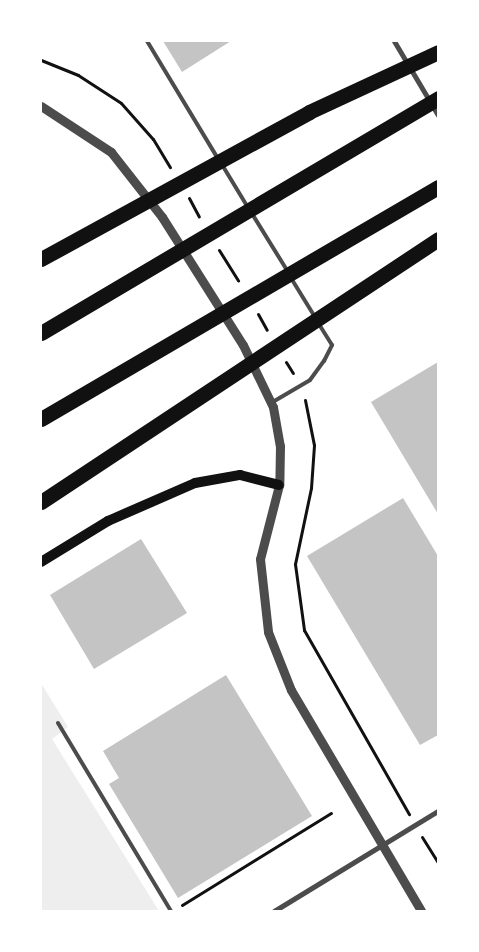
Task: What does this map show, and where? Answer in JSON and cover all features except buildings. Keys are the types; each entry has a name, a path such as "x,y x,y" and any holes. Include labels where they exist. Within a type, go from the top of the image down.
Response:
{"highway":[{"path":"41,259 309,112 438,52"},
{"path":"41,333 438,98"},
{"path":"41,419 438,187"},
{"path":"41,502 216,390 438,239"}],"main road":[{"path":"41,562 108,521 195,483 240,475 278,485"}],"street":[{"path":"394,41 438,115"},
{"path":"41,106 111,152 162,217 243,345 271,403 280,446 278,485 260,559 268,632 291,690 421,911"},
{"path":"274,911 438,811"}],"lane":[{"path":"147,41 332,345 310,380 271,403"},
{"path":"58,723 172,911"}],"path":[{"path":"172,911 331,812"}],"shaded area":[{"path":"41,683 68,727 52,739 159,911 41,911"}]}
